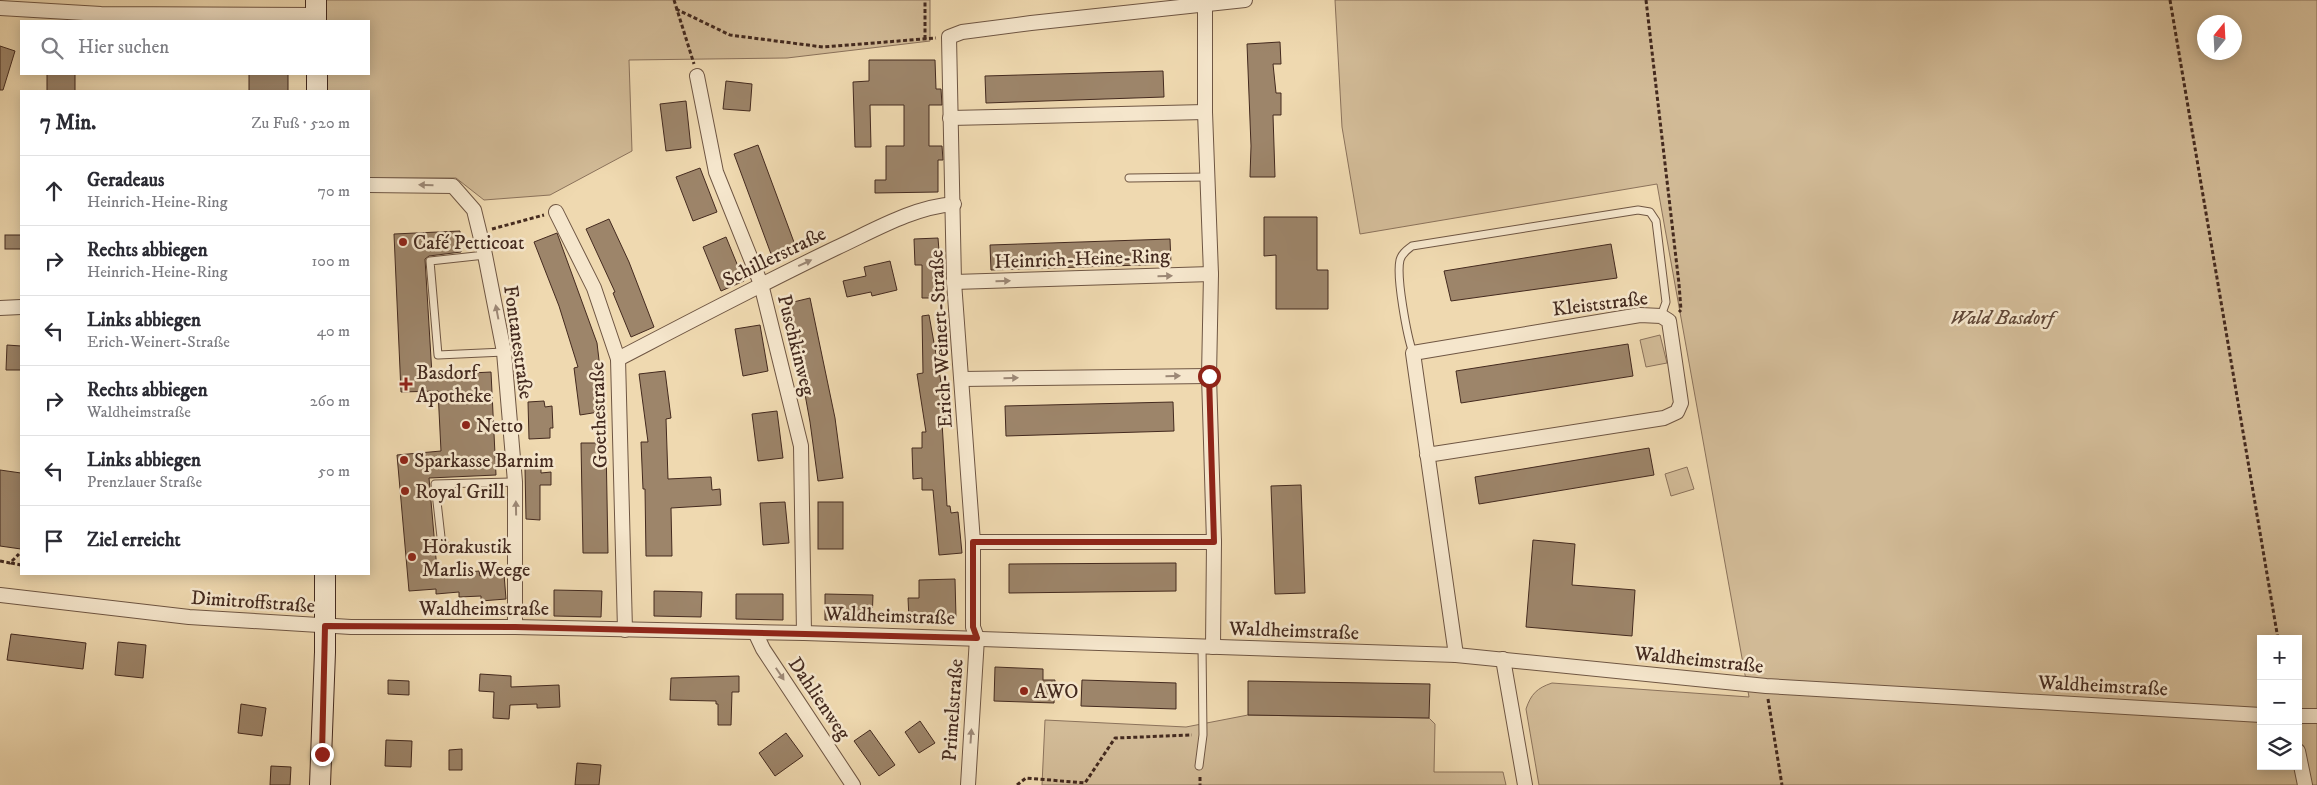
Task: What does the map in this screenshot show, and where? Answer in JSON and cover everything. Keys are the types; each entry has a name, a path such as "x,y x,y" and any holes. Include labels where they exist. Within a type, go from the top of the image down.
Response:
{"main road":[{"path":"317,75 317,90"},
{"path":"320,785 325,626 324,575"}],"street":[{"path":"949,37 962,32 1031,23 1245,0"},
{"path":"1205,5 1205,112 1211,274 1209,376 1214,542 1207,647"},
{"path":"0,8 135,14 316,12"},
{"name":"Erich-Weinert-Straße","path":"949,37 954,204 954,282 973,542 973,627 977,638"},
{"name":"Puschkinweg","path":"698,76 716,172 762,284 801,446 804,633"},
{"path":"950,118 1205,112"},
{"name":"Fontanestraße","path":"370,185 453,186 474,210 486,255 504,352 515,482 515,627"},
{"name":"Schillerstraße","path":"618,359 762,284 871,232 935,206 954,204"},
{"name":"Goethestraße","path":"556,212 594,288 618,359 625,630"},
{"name":"Heinrich-Heine-Ring","path":"954,282 1211,274"},
{"path":"0,308 20,307"},
{"name":"Kleiststraße","path":"1413,353 1640,315 1665,318 1681,404 1677,412 1664,418 1427,455"},
{"path":"1413,353 1456,655"},
{"path":"962,379 1209,376"},
{"path":"973,542 1214,542"},
{"name":"Dimitroffstraße","path":"0,594 189,617 325,626"},
{"name":"Waldheimstraße","path":"325,626 515,627 804,633 1456,655 1766,686 2257,715"},
{"name":"Dahlienweg","path":"755,632 763,649 854,785"},
{"name":"Primelstraße","path":"968,785 977,638"},
{"path":"1503,659 1524,785"},
{"path":"2302,716 2317,716"},
{"path":"2302,770 2305,785"}],"lane":[{"path":"1129,178 1208,177"},
{"path":"1413,353 1408,340 1399,268 1404,252 1412,246 1638,210 1650,212 1656,221 1666,302 1665,318"},
{"path":"486,255 430,261 438,355 504,352"},
{"path":"515,482 435,484 442,546 516,550"},
{"path":"1199,766 1203,735 1207,647"}],"path":[{"path":"674,0 698,76"},
{"path":"925,0 925,39"},
{"path":"1646,0 1682,310 1665,318"},
{"path":"2170,0 2277,635"},
{"path":"676,8 730,35 823,47 949,37"},
{"path":"480,232 556,212"},
{"path":"10,563 18,554"},
{"path":"0,561 20,566"},
{"path":"1766,686 1782,785"},
{"path":"1016,785 1026,778 1085,783 1115,738 1203,735"}],"green space":[{"path":"322,0 930,0 930,41 787,58 629,60 632,151 550,195 484,200 456,178 370,178 370,90 323,90 323,75 370,75 370,20 322,20"},
{"name":"Wald Basdorf","path":"1335,0 2317,0 2317,785 1539,785 1526,709 1535,692 1547,685 1552,683 1749,697 1657,184 1360,234 1342,127"},
{"path":"1660,335 1667,363 1646,367 1640,340"},
{"path":"1687,467 1694,489 1671,496 1665,474"},
{"path":"1248,715 1429,718 1435,724 1434,772 1503,772 1506,785 1042,785 1045,720 1186,727"}],"building":[{"path":"1280,42 1281,64 1273,64 1276,93 1281,93 1281,115 1273,115 1275,177 1250,177 1251,146 1247,44"},
{"path":"0,46 15,51 3,90 0,90"},
{"path":"869,60 935,60 936,89 941,89 942,105 929,105 929,146 942,146 943,160 938,160 938,192 875,193 875,180 886,180 886,146 904,146 904,105 870,105 871,147 855,147 853,82 869,81"},
{"path":"1163,71 1164,97 986,103 985,76"},
{"path":"47,75 75,75 75,90 47,90"},
{"path":"249,75 288,75 288,90 249,90"},
{"path":"726,81 752,84 750,111 723,109"},
{"path":"686,101 691,148 666,151 660,104"},
{"path":"758,145 798,253 774,262 734,154"},
{"path":"700,168 717,212 693,221 676,177"},
{"path":"1264,217 1317,217 1317,270 1328,270 1328,309 1276,309 1276,255 1264,256"},
{"path":"609,219 629,262 654,327 631,337 613,293 615,292 586,229"},
{"path":"460,231 461,252 429,256 425,259 432,375 491,372 496,475 429,478 437,570 459,568 460,573 479,571 480,576 504,574 506,599 481,601 481,596 459,597 459,592 436,594 436,589 409,591 397,455 441,451 438,391 401,392 394,234"},
{"path":"557,233 597,343 605,411 580,415 574,368 578,367 559,306 534,242"},
{"path":"5,235 20,235 20,249 5,249"},
{"path":"726,237 744,281 721,291 703,247"},
{"path":"938,238 940,264 936,264 936,298 922,298 922,265 915,265 914,239"},
{"path":"1170,239 1171,264 991,270 990,245"},
{"path":"1611,244 1617,278 1451,301 1444,271"},
{"path":"890,261 897,290 872,296 871,292 847,297 843,281 866,276 864,267"},
{"path":"810,298 835,418 843,478 818,481 797,350 785,304"},
{"path":"929,315 948,421 942,422 947,506 950,506 951,513 958,512 962,553 939,555 933,490 922,490 922,478 913,479 912,448 922,448 922,432 926,432 917,374 923,373 922,316"},
{"path":"760,325 768,371 743,376 735,329"},
{"path":"1628,344 1633,376 1461,403 1456,371"},
{"path":"7,345 20,346 20,370 6,370"},
{"path":"665,371 671,418 666,419 668,479 711,477 712,490 720,489 721,505 671,508 672,556 646,556 645,489 643,489 641,442 648,442 639,374"},
{"path":"544,401 545,407 552,406 553,428 550,428 550,438 529,439 528,402"},
{"path":"1173,402 1174,431 1006,436 1005,406"},
{"path":"777,411 783,458 758,461 752,414"},
{"path":"581,443 606,443 608,553 583,553"},
{"path":"1649,448 1654,475 1479,504 1475,477"},
{"path":"525,468 541,468 541,473 551,472 551,485 540,485 540,520 526,519"},
{"path":"0,470 20,473 20,549 0,546"},
{"path":"1301,485 1305,593 1275,594 1271,486"},
{"path":"785,502 789,543 763,545 760,503"},
{"path":"818,502 843,502 843,549 818,549"},
{"path":"1533,540 1575,544 1572,585 1635,590 1632,636 1526,627"},
{"path":"1176,563 1176,591 1009,593 1009,564"},
{"path":"955,579 956,618 909,619 908,598 919,598 919,580"},
{"path":"554,590 602,591 601,617 554,616"},
{"path":"654,591 702,592 701,617 654,616"},
{"path":"736,594 783,594 783,620 736,619"},
{"path":"825,594 873,595 872,621 825,620"},
{"path":"11,634 86,643 83,669 7,660"},
{"path":"118,642 146,645 143,678 115,675"},
{"name":"AWO","path":"995,667 1043,669 1043,680 1055,680 1054,703 994,701"},
{"path":"480,674 511,676 511,687 559,685 560,707 537,708 537,704 510,705 509,719 493,718 494,692 479,691"},
{"path":"739,676 739,692 732,692 731,725 718,725 718,704 716,704 716,701 670,700 671,678"},
{"path":"388,680 409,681 409,695 388,694"},
{"path":"1082,680 1176,683 1176,709 1081,706"},
{"path":"1248,681 1430,684 1429,718 1248,715"},
{"path":"241,704 266,708 262,736 238,733"},
{"path":"920,721 935,743 919,753 905,732"},
{"path":"870,730 895,765 879,776 854,741"},
{"path":"786,733 803,756 775,776 759,753"},
{"path":"386,740 412,741 411,767 385,766"},
{"path":"462,749 462,770 449,770 449,750"},
{"path":"577,763 601,765 599,785 575,785"},
{"path":"271,766 291,767 290,785 270,785"}],"place":[{"name":"Café Petticoat","path":"403,242"},
{"name":"Basdorf Apotheke","path":"406,384"},
{"name":"Netto","path":"466,425"},
{"name":"Sparkasse Barnim","path":"404,460"},
{"name":"Royal Grill","path":"405,491"},
{"name":"Hörakustik Marlis Weege","path":"412,557"},
{"name":"AWO","path":"1024,691"}],"route":[{"path":"322,754 325,626 515,627 977,638 973,627 973,542 1214,542 1209,376"}]}
